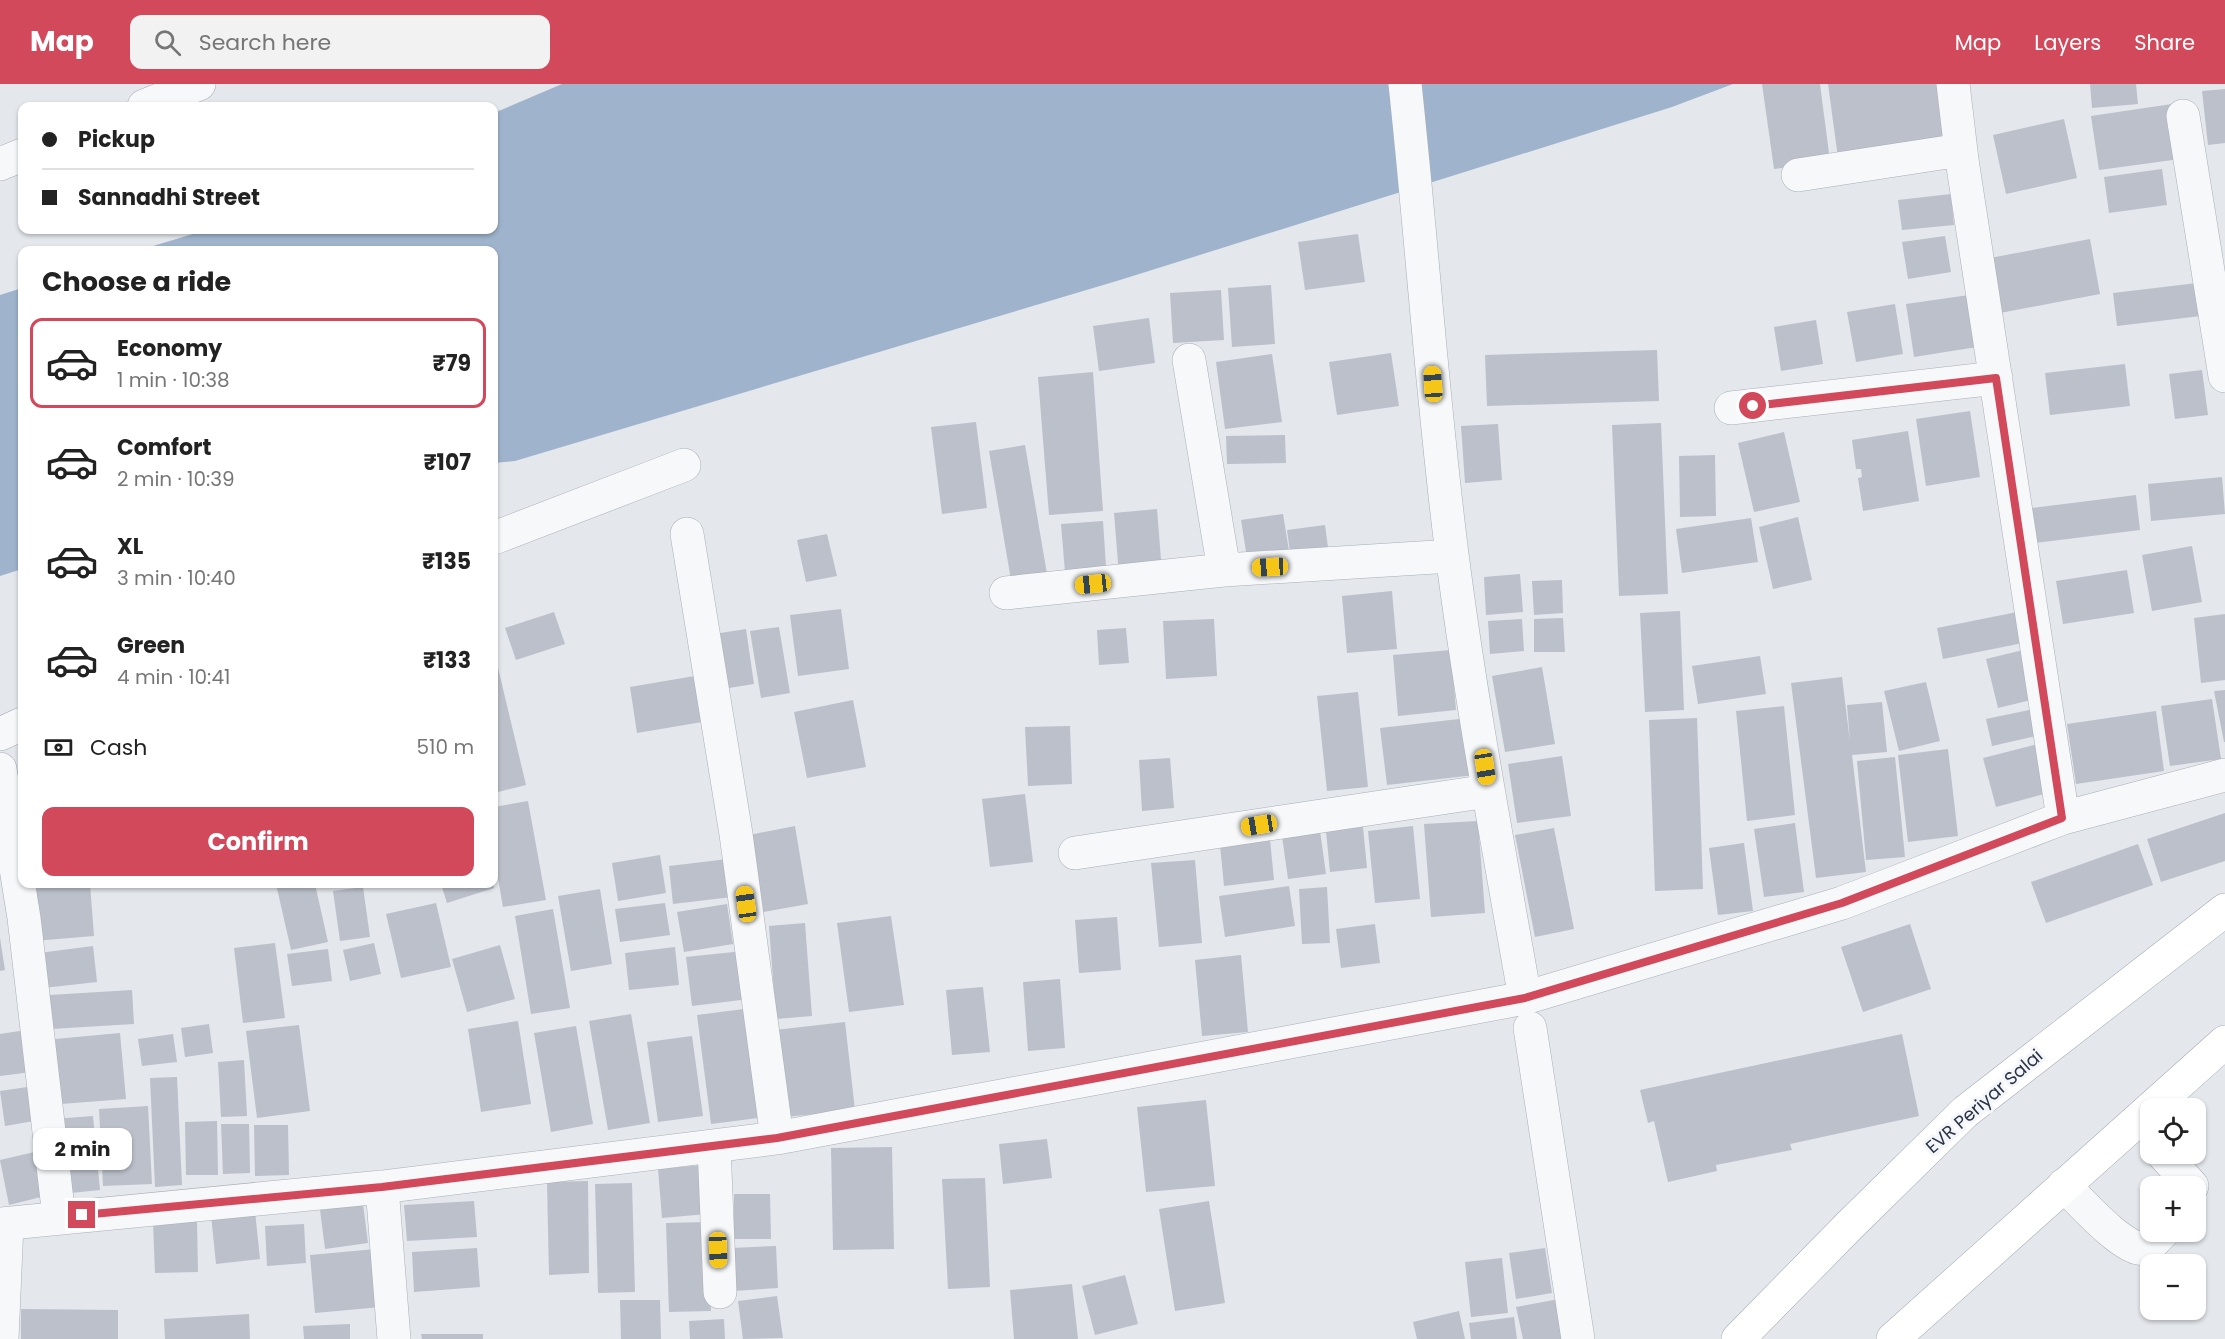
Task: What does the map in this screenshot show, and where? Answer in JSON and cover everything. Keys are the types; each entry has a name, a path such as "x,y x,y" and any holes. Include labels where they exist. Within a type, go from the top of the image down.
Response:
{"main road":[{"name":"EVR Periyar Salai","path":"1738,1339 1965,1112 2225,910"},
{"path":"2174,1098 2225,1042"},
{"path":"1893,1339 2064,1185 2140,1134"}],"street":[{"path":"154,102 199,84"},
{"path":"1405,84 1435,408 1452,556 1578,1339"},
{"path":"1953,84 2062,818"},
{"path":"2183,116 2225,376"},
{"path":"1798,175 1961,150"},
{"path":"0,164 18,157"},
{"path":"1189,360 1224,570"},
{"path":"1731,408 1996,378"},
{"path":"498,536 684,465"},
{"path":"687,534 736,834 777,1138"},
{"path":"1006,593 1224,570 1452,556"},
{"path":"0,734 18,726"},
{"path":"0,769 18,881"},
{"path":"2,1339 3,1224 382,1187 777,1138 1527,1013 1842,903 2062,818 2225,775"},
{"path":"1075,853 1488,791"},
{"path":"19,888 59,1217"},
{"path":"714,1146 720,1292"},
{"path":"2172,1164 2183,1176"},
{"path":"2064,1185 2124,1242 2137,1249 2147,1248 2153,1242"},
{"path":"382,1187 394,1339"}],"water":[{"path":"562,84 1733,84 1672,107 1120,280 515,461 498,463 498,246 153,246 193,234 498,234 498,111"},
{"path":"18,289 18,570 0,576 0,295"}],"building":[{"path":"1762,84 1820,84 1830,161 1774,169"},
{"path":"1828,84 1938,84 1945,139 1838,158"},
{"path":"2090,84 2136,84 2138,104 2092,108"},
{"path":"2225,89 2225,143 2208,145 2202,91"},
{"path":"2172,104 2180,159 2099,170 2091,116"},
{"path":"2064,119 2077,178 2006,194 1993,135"},
{"path":"2162,169 2167,205 2109,213 2104,177"},
{"path":"1951,194 1954,225 1902,230 1898,200"},
{"path":"1358,234 1365,282 1305,290 1298,242"},
{"path":"1945,236 1951,272 1908,279 1902,242"},
{"path":"2090,239 2100,294 2000,313 1990,258"},
{"path":"2197,283 2201,316 2117,326 2113,293"},
{"path":"1271,285 1275,344 1232,347 1228,288"},
{"path":"1221,290 1224,340 1173,343 1170,293"},
{"path":"1969,295 1977,347 1914,357 1906,304"},
{"path":"1895,304 1903,354 1856,362 1847,312"},
{"path":"1149,318 1155,363 1099,371 1093,326"},
{"path":"1816,320 1823,364 1781,371 1774,327"},
{"path":"1657,350 1659,401 1487,406 1485,355"},
{"path":"1391,353 1399,406 1337,415 1329,362"},
{"path":"1272,354 1282,422 1225,429 1216,362"},
{"path":"2125,364 2130,406 2050,415 2045,373"},
{"path":"2202,370 2208,415 2175,419 2169,374"},
{"path":"1093,372 1103,511 1049,515 1038,377"},
{"path":"1970,411 1980,477 1926,486 1916,419"},
{"path":"976,422 987,508 942,514 931,427"},
{"path":"1661,423 1668,594 1619,596 1612,425"},
{"path":"1498,424 1502,480 1465,483 1461,426"},
{"path":"1908,431 1919,501 1863,511 1858,478 1862,477 1861,469 1856,469 1852,440"},
{"path":"1784,432 1800,502 1754,512 1738,443"},
{"path":"1285,435 1286,463 1227,464 1226,436"},
{"path":"1025,445 1047,574 1011,580 989,451"},
{"path":"1715,455 1716,516 1680,517 1679,456"},
{"path":"2222,477 2225,514 2151,521 2148,484"},
{"path":"2136,495 2140,530 2035,543 2031,508"},
{"path":"1157,509 1162,572 1119,575 1114,513"},
{"path":"1283,514 1290,557 1248,564 1241,520"},
{"path":"1798,517 1812,580 1773,589 1759,527"},
{"path":"1751,518 1758,562 1682,573 1676,529"},
{"path":"1103,521 1107,581 1066,584 1061,524"},
{"path":"1325,525 1329,555 1291,560 1287,530"},
{"path":"827,534 837,576 806,582 797,540"},
{"path":"2192,546 2202,602 2152,611 2142,555"},
{"path":"2127,570 2134,613 2063,624 2056,581"},
{"path":"1520,574 1523,612 1486,615 1484,577"},
{"path":"1562,580 1563,613 1534,615 1532,581"},
{"path":"1392,591 1397,649 1347,653 1342,596"},
{"path":"841,609 849,669 798,676 790,615"},
{"path":"1680,611 1684,710 1645,712 1640,613"},
{"path":"554,612 565,644 516,660 505,628"},
{"path":"2017,612 2023,643 1943,659 1937,628"},
{"path":"2225,614 2225,680 2201,683 2194,618"},
{"path":"1563,618 1565,652 1534,652 1534,619"},
{"path":"1214,619 1217,676 1166,679 1163,621"},
{"path":"1522,619 1524,651 1490,654 1488,621"},
{"path":"779,627 790,693 761,698 750,631"},
{"path":"1126,628 1129,663 1099,665 1097,630"},
{"path":"746,629 754,684 716,690 708,635"},
{"path":"1451,650 1456,710 1398,716 1393,655"},
{"path":"2023,650 2035,699 1998,708 1986,659"},
{"path":"1760,656 1766,694 1698,704 1692,666"},
{"path":"1542,667 1555,744 1505,752 1492,676"},
{"path":"498,668 526,785 498,792"},
{"path":"706,674 714,720 637,733 630,687"},
{"path":"1842,677 1850,742 1847,705 1882,702 1887,752 1852,755 1866,872 1816,878 1791,683"},
{"path":"1926,682 1940,741 1899,751 1884,691"},
{"path":"2225,690 2225,742 2224,742 2214,691"},
{"path":"1358,692 1368,787 1327,791 1317,696"},
{"path":"2212,699 2221,759 2170,766 2161,706"},
{"path":"853,700 866,767 807,778 794,712"},
{"path":"1784,706 1795,815 1747,821 1736,711"},
{"path":"2034,709 2040,735 1992,746 1986,719"},
{"path":"2156,711 2164,771 2076,784 2067,724"},
{"path":"1468,718 1475,775 1387,785 1380,728"},
{"path":"1697,718 1703,889 1655,891 1649,720"},
{"path":"1070,726 1072,784 1028,786 1025,727"},
{"path":"2038,744 2051,792 1996,807 1983,758"},
{"path":"1948,749 1958,836 1908,842 1898,755"},
{"path":"1562,756 1571,816 1517,823 1508,764"},
{"path":"1895,757 1905,857 1866,860 1857,761"},
{"path":"1170,758 1174,808 1142,811 1139,760"},
{"path":"1025,794 1033,862 990,867 982,799"},
{"path":"528,801 546,900 503,907 498,879 498,806"},
{"path":"2225,813 2225,861 2161,882 2147,839"},
{"path":"1478,821 1485,913 1431,917 1424,824"},
{"path":"1795,823 1804,892 1764,897 1754,829"},
{"path":"795,826 808,904 758,913 744,836"},
{"path":"1413,826 1420,899 1375,903 1368,831"},
{"path":"1363,827 1367,868 1330,872 1326,831"},
{"path":"1554,828 1574,929 1535,937 1515,835"},
{"path":"1320,831 1326,874 1288,879 1282,836"},
{"path":"1270,839 1274,880 1224,886 1220,845"},
{"path":"1744,843 1753,911 1718,915 1709,848"},
{"path":"2138,844 2153,885 2046,923 2031,882"},
{"path":"660,855 666,893 618,901 612,863"},
{"path":"728,859 732,897 673,904 669,866"},
{"path":"1195,860 1202,943 1159,947 1151,863"},
{"path":"1289,886 1295,926 1225,937 1219,896"},
{"path":"1327,887 1330,943 1302,944 1299,889"},
{"path":"90,888 94,936 34,941 29,889"},
{"path":"277,888 316,888 328,942 291,950"},
{"path":"363,888 370,937 340,941 333,891"},
{"path":"442,888 494,888 447,903"},
{"path":"600,889 612,964 571,971 558,896"},
{"path":"436,903 451,967 401,978 386,914"},
{"path":"665,903 670,935 620,942 615,909"},
{"path":"727,904 733,944 684,952 677,912"},
{"path":"553,909 570,1008 531,1014 515,916"},
{"path":"891,916 904,1005 849,1012 837,923"},
{"path":"1117,917 1121,970 1079,973 1075,920"},
{"path":"805,923 812,1016 776,1019 769,926"},
{"path":"1375,924 1380,963 1341,968 1336,929"},
{"path":"1910,924 1931,989 1863,1012 1841,947"},
{"path":"0,938 5,970 0,971"},
{"path":"275,943 285,1018 243,1023 234,948"},
{"path":"374,943 381,974 350,981 343,950"},
{"path":"500,945 515,999 467,1012 452,959"},
{"path":"93,946 97,982 43,988 39,953"},
{"path":"675,947 679,985 629,990 625,953"},
{"path":"328,949 332,981 292,986 287,954"},
{"path":"743,951 749,999 692,1006 686,957"},
{"path":"1241,955 1248,1032 1202,1036 1195,960"},
{"path":"1060,979 1065,1048 1028,1051 1023,982"},
{"path":"983,987 990,1052 952,1055 946,990"},
{"path":"132,990 134,1024 51,1029 49,995"},
{"path":"752,1008 766,1117 711,1124 697,1015"},
{"path":"631,1014 650,1123 608,1130 589,1021"},
{"path":"518,1021 531,1104 481,1112 468,1029"},
{"path":"845,1022 855,1110 785,1117 775,1030"},
{"path":"209,1024 213,1053 185,1057 181,1028"},
{"path":"299,1025 310,1111 257,1118 246,1031"},
{"path":"576,1026 593,1124 551,1132 534,1033"},
{"path":"26,1030 32,1072 0,1076 0,1034"},
{"path":"120,1033 126,1099 61,1104 55,1039"},
{"path":"173,1034 177,1062 142,1066 138,1039"},
{"path":"1902,1034 1919,1116 1790,1144 1792,1150 1716,1165 1717,1171 1668,1182 1654,1121 1648,1123 1640,1090"},
{"path":"692,1036 703,1116 658,1122 647,1042"},
{"path":"244,1060 247,1116 221,1117 218,1062"},
{"path":"177,1077 182,1185 155,1187 150,1078"},
{"path":"41,1085 46,1119 5,1126 0,1091"},
{"path":"1206,1100 1215,1186 1146,1192 1137,1107"},
{"path":"148,1106 152,1184 103,1186 99,1109"},
{"path":"93,1116 100,1190 61,1194 54,1119"},
{"path":"217,1121 218,1175 186,1175 185,1122"},
{"path":"221,1124 249,1124 250,1173 223,1174"},
{"path":"254,1125 288,1125 289,1175 255,1176"},
{"path":"1047,1139 1052,1178 1003,1184 999,1144"},
{"path":"892,1147 894,1249 833,1250 831,1148"},
{"path":"43,1150 53,1194 9,1205 0,1160"},
{"path":"703,1165 707,1214 662,1218 658,1169"},
{"path":"985,1178 990,1287 948,1289 942,1179"},
{"path":"588,1181 589,1273 549,1275 547,1182"},
{"path":"632,1183 635,1292 598,1293 595,1184"},
{"path":"734,1194 770,1194 771,1239 734,1239"},
{"path":"474,1201 477,1237 407,1241 404,1205"},
{"path":"1209,1201 1225,1303 1175,1311 1159,1209"},
{"path":"363,1204 368,1243 325,1249 320,1210"},
{"path":"255,1211 260,1259 216,1264 211,1215"},
{"path":"197,1221 198,1272 155,1273 153,1223"},
{"path":"708,1222 711,1311 669,1312 666,1223"},
{"path":"304,1224 306,1263 267,1266 265,1226"},
{"path":"776,1246 778,1288 734,1291 731,1248"},
{"path":"477,1248 480,1287 414,1292 412,1252"},
{"path":"1545,1248 1552,1293 1516,1299 1509,1253"},
{"path":"376,1249 381,1307 315,1313 310,1255"},
{"path":"1502,1258 1508,1313 1471,1317 1465,1262"},
{"path":"1125,1275 1138,1324 1095,1335 1082,1286"},
{"path":"1072,1284 1078,1339 1014,1339 1010,1290"},
{"path":"777,1296 783,1338 743,1339 738,1301"},
{"path":"1559,1299 1567,1339 1523,1339 1516,1307"},
{"path":"620,1300 660,1300 661,1339 621,1339"},
{"path":"21,1309 118,1310 118,1339 21,1339"},
{"path":"1459,1311 1465,1339 1417,1339 1413,1322"},
{"path":"249,1314 250,1339 165,1339 164,1319"},
{"path":"1514,1317 1517,1339 1471,1339 1469,1323"},
{"path":"724,1319 725,1339 690,1339 689,1321"},
{"path":"350,1324 350,1339 304,1339 303,1326"},
{"path":"421,1334 483,1334 483,1339 422,1339"}],"route":[{"path":"82,1215 382,1187 777,1138 1525,998 1842,903 2062,818 1996,378 1753,406"}]}
